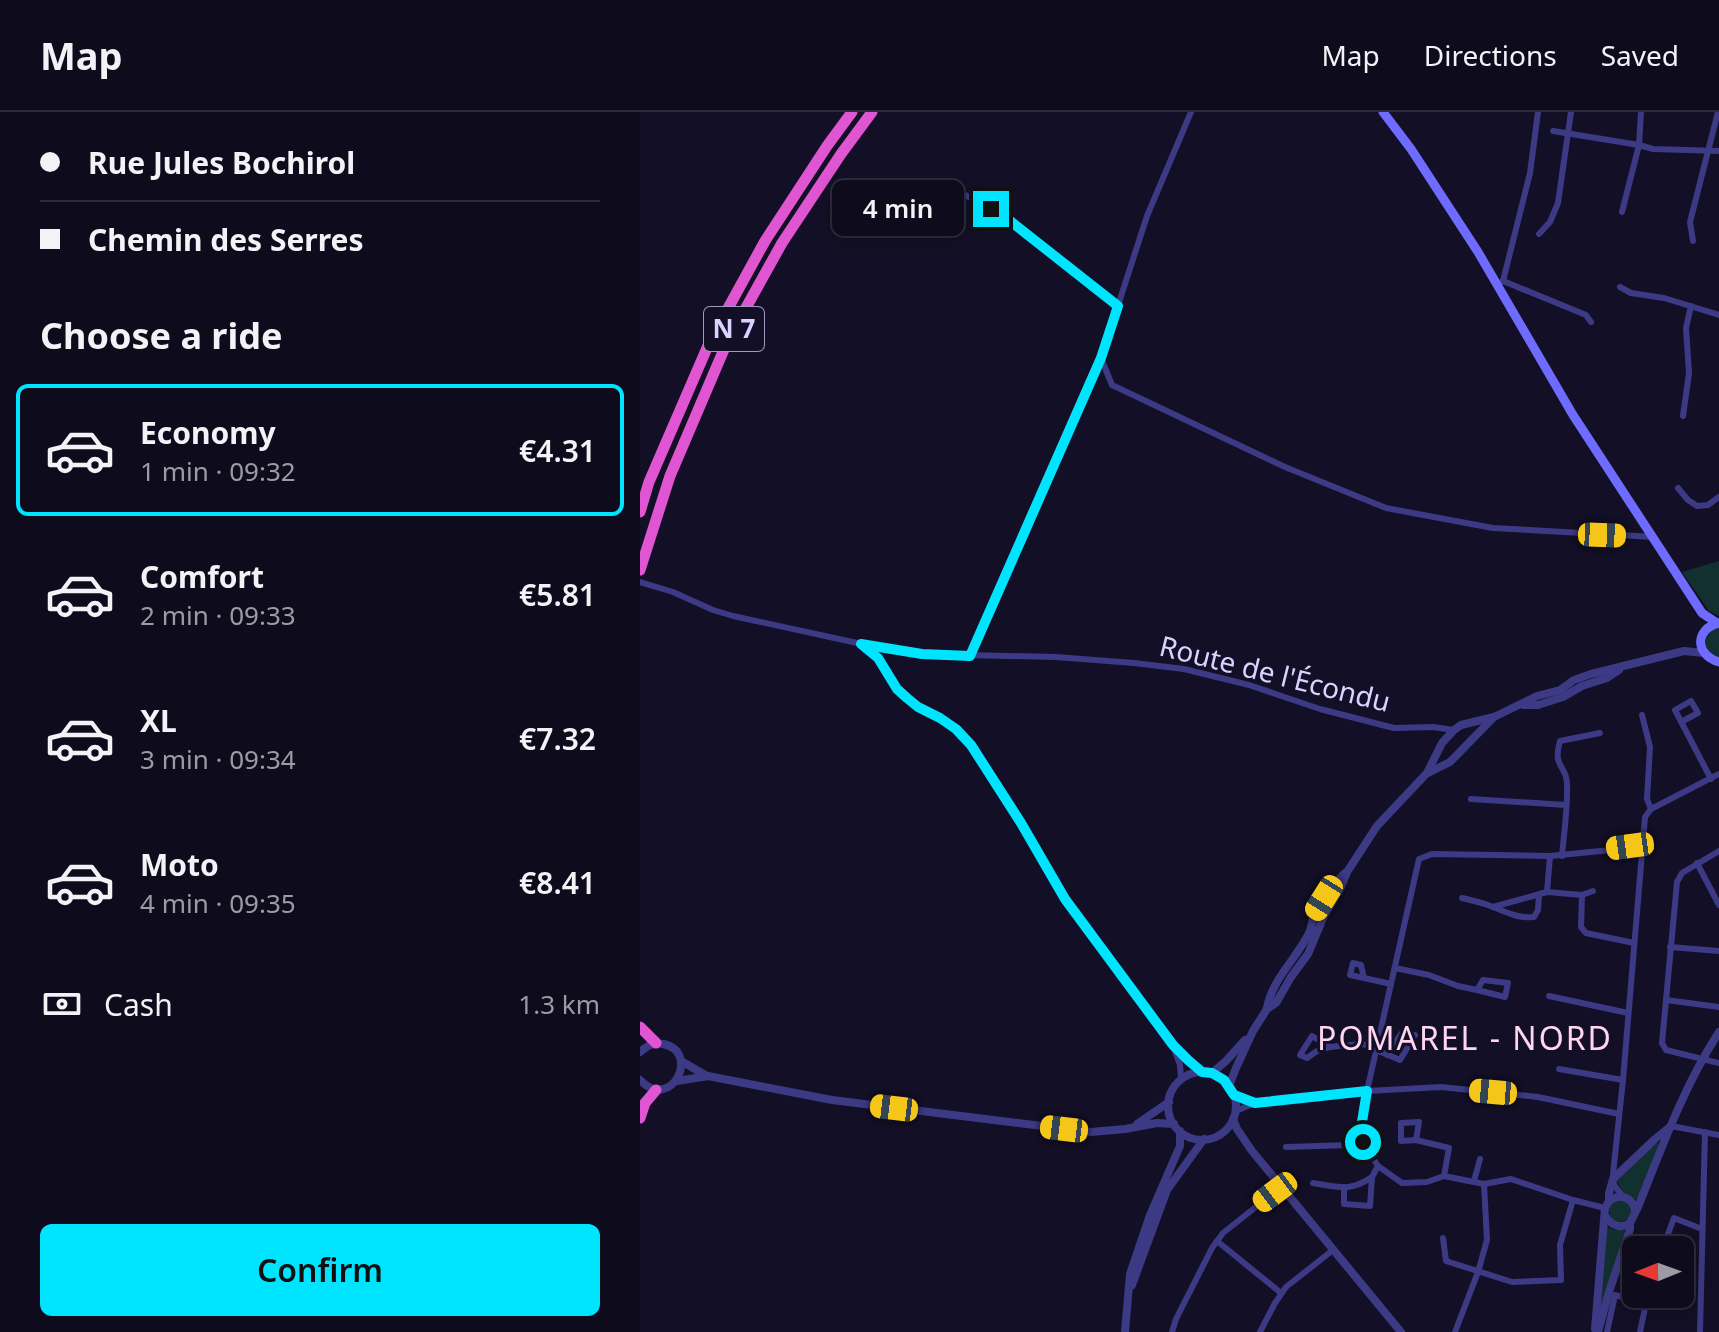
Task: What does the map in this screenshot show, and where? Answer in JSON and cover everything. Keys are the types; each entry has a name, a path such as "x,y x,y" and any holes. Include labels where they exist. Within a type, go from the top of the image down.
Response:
{"highway":[{"name":"N 7","path":"640,512 649,482 710,341 765,241 852,112"},
{"name":"N 7","path":"640,570 670,476 728,340 782,243 872,112"},
{"path":"640,1027 656,1043"},
{"path":"640,1118 645,1103 656,1090"}],"main road":[{"path":"1383,112 1500,283 1573,415 1702,613 1718,623"},
{"path":"1702,613 1704,653 1719,662"},
{"path":"1702,636 1710,626 1718,623"}],"street":[{"path":"970,656 1101,358 1147,216 1191,112"},
{"path":"1538,112 1530,173 1500,283 1586,315 1591,322"},
{"path":"1539,234 1550,222 1558,203 1571,112"},
{"path":"1622,212 1639,145 1641,112"},
{"path":"1693,241 1690,222 1718,112"},
{"path":"1553,131 1653,149 1719,151"},
{"path":"961,193 1000,213 1118,306"},
{"path":"1620,287 1631,293 1664,298 1719,315"},
{"path":"1683,416 1689,373 1686,328 1691,306"},
{"path":"1101,358 1112,385 1285,467 1386,508 1493,528 1654,537"},
{"path":"1678,488 1697,506 1708,505 1719,497"},
{"name":"Route de l'Écondu","path":"640,582 733,616 861,644 922,654 1056,657 1184,669 1249,685 1371,723 1394,728 1454,730"},
{"path":"1684,651 1702,636"},
{"path":"861,644 878,658 897,689 948,723 971,745 1065,899 1173,1045 1207,1073"},
{"path":"1229,1086 1253,1031 1267,1009 1276,1003 1308,954 1347,872 1377,826 1437,763 1442,743 1454,730 1520,706 1538,705 1563,697 1582,686 1607,678 1623,667 1684,651 1704,653"},
{"path":"1681,722 1698,713 1691,701 1675,710 1681,722 1711,779"},
{"path":"1695,708 1705,708"},
{"path":"1642,715 1650,747 1647,799 1651,809"},
{"path":"1437,763 1450,762 1494,717"},
{"path":"1476,721 1481,730"},
{"path":"1438,728 1442,743"},
{"path":"1562,856 1568,779 1558,761 1560,741 1600,733"},
{"path":"1596,1332 1597,1289 1613,1179 1645,817 1651,809 1719,774"},
{"path":"1471,799 1566,805"},
{"path":"1607,1208 1511,1179 1484,1184 1444,1176 1427,1182 1402,1183 1378,1166 1363,1142 1362,1122 1419,859 1432,854 1562,856 1641,847"},
{"path":"1719,851 1682,873 1677,882 1662,1043 1666,1050 1719,1063"},
{"path":"1547,892 1550,856"},
{"path":"1697,863 1719,905"},
{"path":"1493,907 1547,892 1582,895 1593,891"},
{"path":"1462,898 1528,918 1534,917 1538,910 1539,895"},
{"path":"1582,895 1581,927 1586,933 1634,943"},
{"path":"1670,947 1719,951"},
{"path":"1395,968 1429,975 1477,990 1505,997 1508,983 1483,980 1477,990"},
{"path":"1364,978 1391,984"},
{"path":"1549,996 1628,1013"},
{"path":"1666,1000 1719,1007"},
{"path":"1207,1073 1226,1061 1253,1031"},
{"path":"1596,1332 1635,1210 1680,1102 1719,1032"},
{"path":"1330,1047 1312,1036 1300,1055 1307,1058 1330,1047 1360,1044 1376,1048 1387,1055 1400,1060 1415,1035 1401,1034 1387,1055"},
{"path":"640,1052 650,1044 669,1046 681,1061 708,1076 832,1100 1091,1132 1157,1123 1177,1127 1191,1137 1204,1139 1230,1135 1252,1151"},
{"path":"1173,1045 1181,1079"},
{"path":"677,1081 681,1061"},
{"path":"1559,1069 1623,1080"},
{"path":"1125,1330 1130,1274 1146,1226 1180,1146 1177,1127 1169,1111 1171,1093 1188,1075 1207,1073 1219,1076 1229,1086 1234,1095 1237,1129 1252,1151 1401,1332"},
{"path":"640,1080 656,1090 677,1081 708,1076"},
{"path":"1219,1135 1234,1115 1255,1103 1441,1087 1538,1097 1619,1114"},
{"path":"1234,1095 1255,1103"},
{"path":"1125,1129 1169,1102"},
{"path":"1613,1179 1671,1126 1719,1135"},
{"path":"1700,1332 1705,1132"},
{"path":"1130,1289 1167,1190 1204,1139"},
{"path":"1416,1140 1449,1148 1444,1176"},
{"path":"1286,1147 1363,1142"},
{"path":"1474,1181 1480,1159"},
{"path":"1344,1187 1344,1204 1370,1206 1372,1177 1378,1166"},
{"path":"1313,1183 1358,1186 1372,1177"},
{"path":"1613,1179 1614,1185 1635,1210"},
{"path":"1456,1332 1487,1240 1484,1184"},
{"path":"1172,1332 1217,1241 1229,1227 1281,1187"},
{"path":"1607,1208 1616,1197 1623,1197"},
{"path":"1443,1238 1446,1261 1512,1282 1561,1280 1560,1245 1573,1200"},
{"path":"1607,1208 1614,1225 1630,1223"},
{"path":"1667,1236 1674,1218 1702,1229"},
{"path":"1217,1241 1281,1293"},
{"path":"1260,1332 1281,1293 1333,1250"},
{"path":"1607,1332 1615,1295 1622,1297"},
{"path":"1640,1332 1644,1308"}],"green space":[{"path":"1719,561 1719,616 1709,611 1682,572"},
{"path":"1719,627 1719,657 1706,647 1706,638"},
{"path":"1655,1142 1660,1144 1638,1198 1634,1200 1623,1193 1617,1181"},
{"path":"1620,1200 1628,1203 1631,1211 1628,1219 1620,1222 1612,1219 1609,1211 1612,1203"},
{"path":"1607,1227 1625,1230 1602,1307 1598,1306"}],"district":[{"name":"POMAREL - NORD","path":"1465,1039"}],"route":[{"path":"991,209 1118,306 1101,358 970,656 894,651 861,644 878,658 897,689 918,707 956,729 971,745 1065,899 1173,1045 1202,1072 1212,1073 1224,1080 1234,1095 1255,1103 1367,1091 1362,1122 1363,1142"}]}
